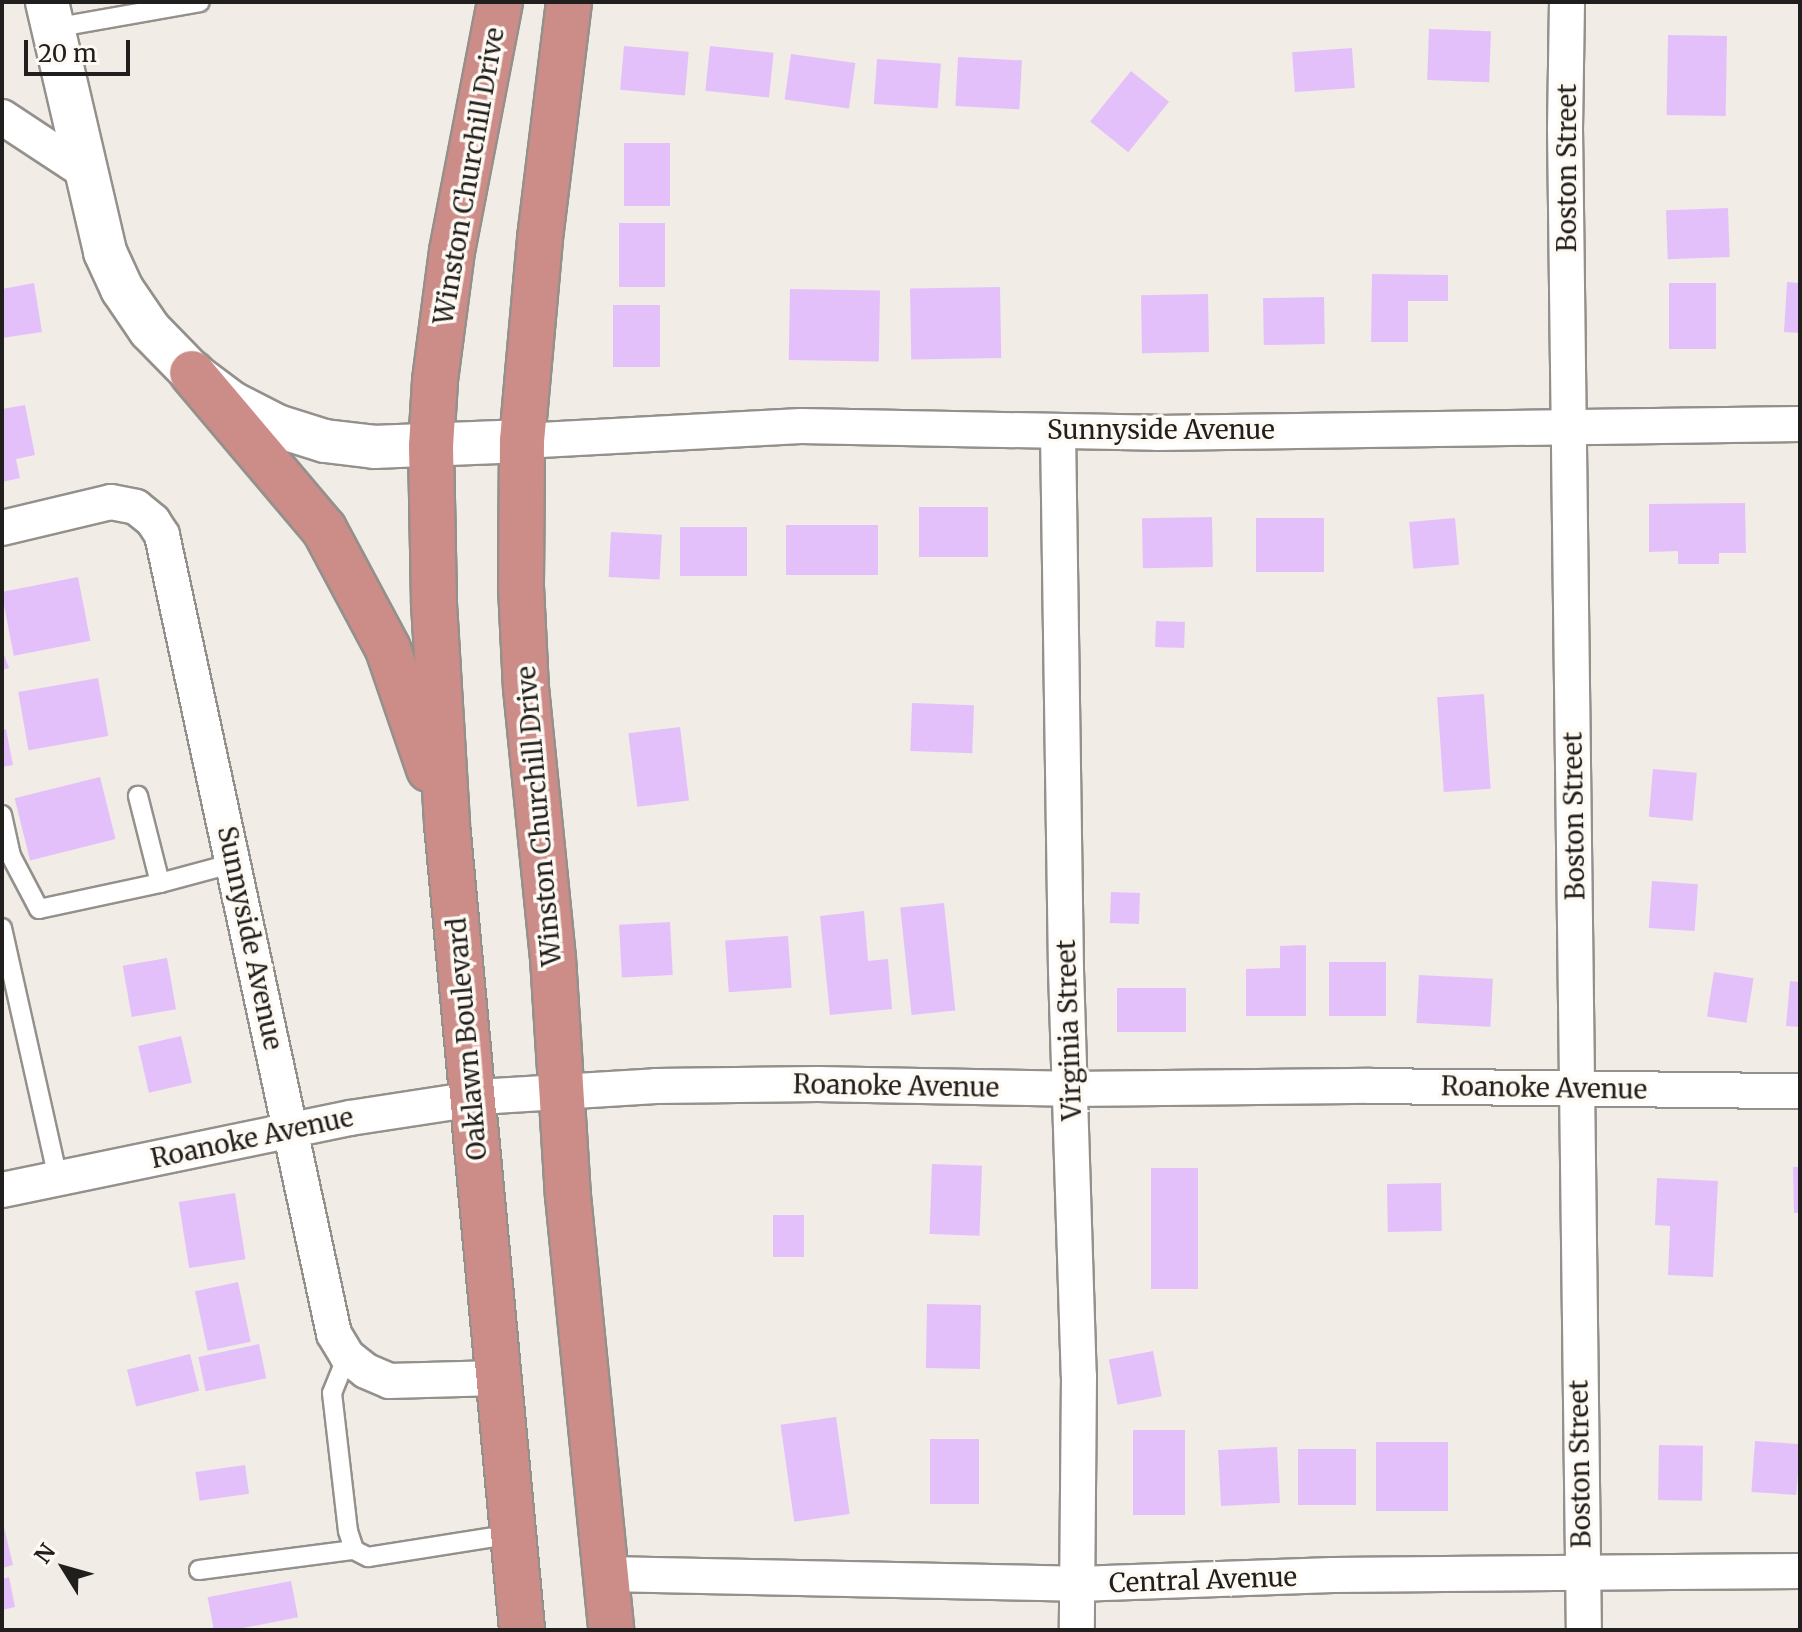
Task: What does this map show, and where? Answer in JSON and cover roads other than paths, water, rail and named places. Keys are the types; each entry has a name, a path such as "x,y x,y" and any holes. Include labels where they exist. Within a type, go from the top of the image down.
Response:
{"highway":[{"name":"Winston Churchill Drive","path":"431,446 435,381 452,251 500,2"},
{"name":"Winston Churchill Drive","path":"569,2 540,239 522,441 521,587 526,688 553,958 568,1196 611,1630"},
{"path":"192,373 324,529 388,649 447,824"},
{"name":"Oaklawn Boulevard","path":"431,446 434,604 447,824 522,1630"}],"street":[{"name":"Boston Street","path":"1567,2 1569,425 1584,1630"},
{"path":"50,15 105,252 122,289 150,330 192,373 255,415 325,441 375,447 522,441"},
{"path":"2,117 87,173"},
{"name":"Sunnyside Avenue","path":"522,441 801,426 1157,433 1800,424"},
{"name":"Virginia Street","path":"1058,431 1069,1089 1078,1361 1077,1630"},
{"name":"Sunnyside Avenue","path":"2,528 111,502 136,507 153,521 165,549 334,1334 347,1356"},
{"name":"Roanoke Avenue","path":"2,1190 291,1130 472,1099 656,1086 818,1084 1069,1089 1370,1086 1800,1091"},
{"path":"347,1356 366,1371 389,1381 498,1378"},
{"name":"Central Avenue","path":"606,1574 1077,1584 1333,1575 1800,1571"}],"lane":[{"path":"50,15 200,2"},
{"path":"138,796 160,883"},
{"path":"2,815 11,856 39,909 160,883 234,863"},
{"path":"2,928 58,1178"},
{"path":"347,1356 332,1393 348,1531 354,1550"},
{"path":"199,1570 354,1550 368,1557 513,1534"}]}
